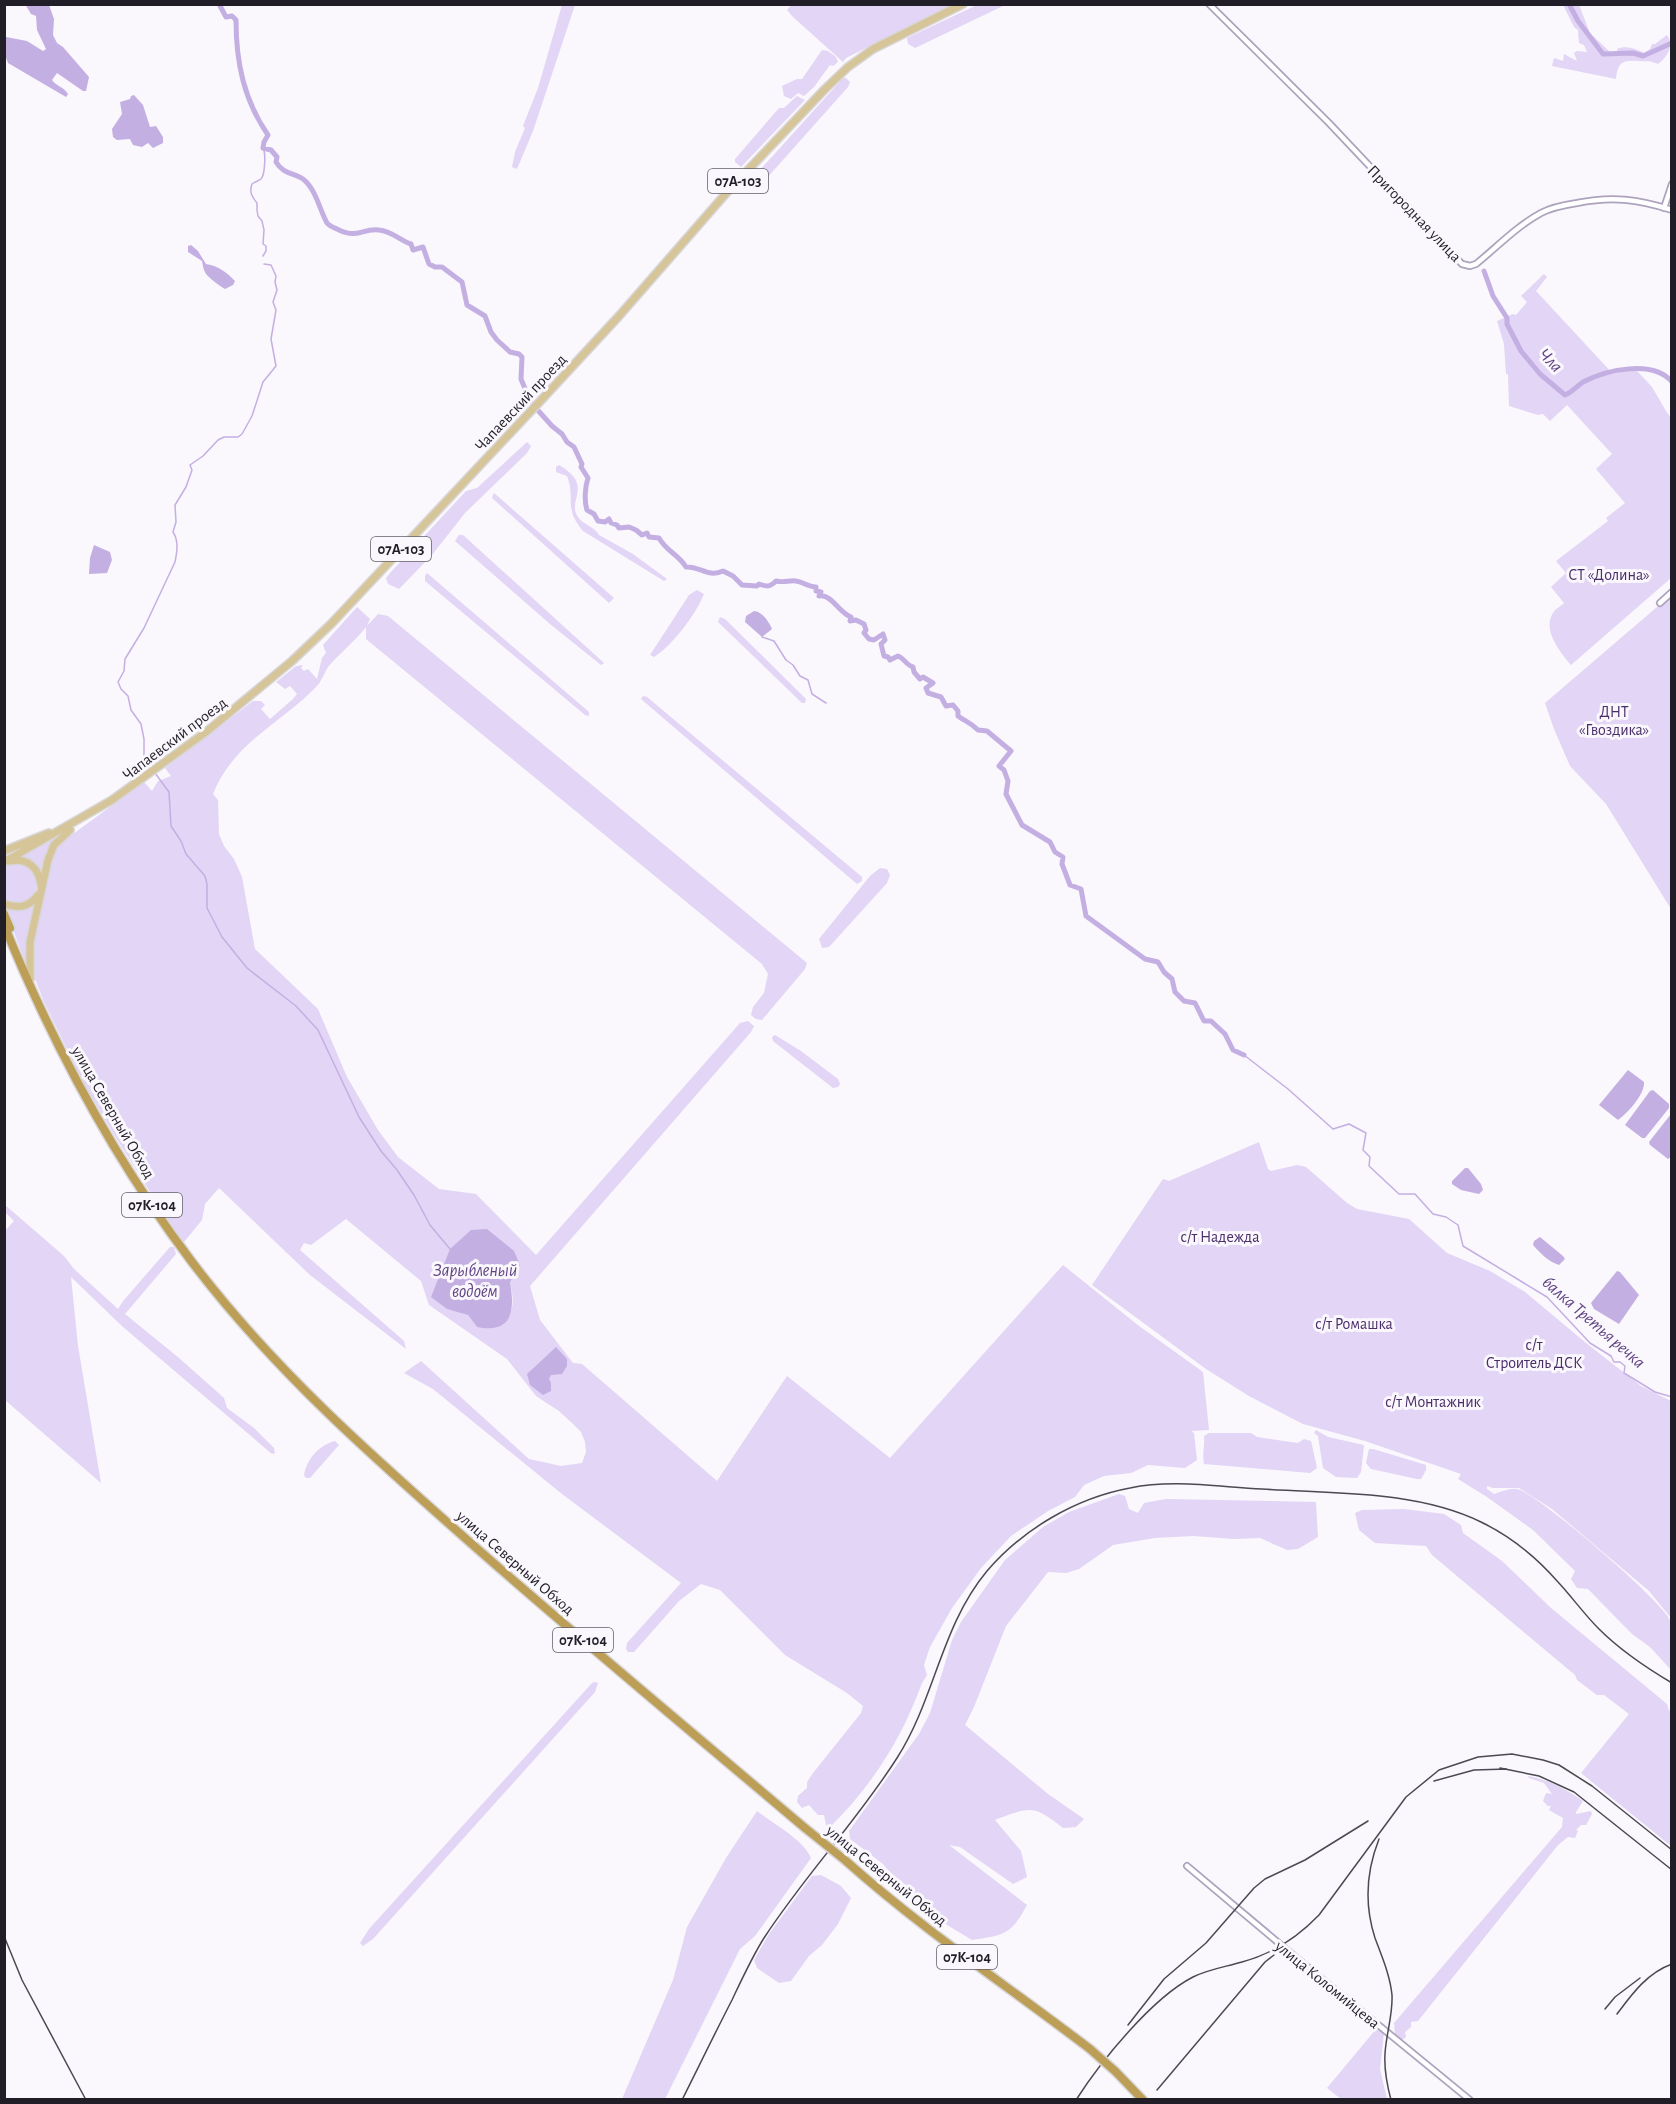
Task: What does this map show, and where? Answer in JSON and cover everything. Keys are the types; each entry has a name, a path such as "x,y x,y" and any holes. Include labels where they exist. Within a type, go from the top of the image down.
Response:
{"highway":[{"name":"07К-104","path":"4,914 27,971"},
{"name":"07К-104","path":"4,925 27,971"},
{"name":"улица Северный Обход","path":"27,971 34,993 79,1086 145,1197 212,1288 319,1407 384,1467 664,1710 921,1923 1090,2049 1143,2100"}],"main road":[{"name":"Чапаевский проезд","path":"4,861 89,814 144,778 256,692 314,641 619,316 729,190 843,72 873,49 963,4"},
{"name":"07А-103","path":"4,861 144,778"},
{"path":"27,971 30,942 51,852 59,838 112,800"},
{"path":"4,851 60,829"},
{"path":"4,861 27,862 37,872 41,890 26,906 14,907 4,904"}],"street":[{"name":"Пригородная улица","path":"1209,4 1324,118 1465,265 1476,264 1531,219 1554,207 1602,199 1635,200 1665,208"},
{"path":"1671,184 1665,208 1671,210"},
{"path":"1660,603 1671,592"},
{"name":"улица Коломийцева","path":"1187,1866 1470,2100"}],"green space":[{"path":"792,4 952,5 846,58 843,62 792,16 787,10"},
{"path":"979,4 1005,5 915,48 908,44 907,38"},
{"path":"562,5 575,5 533,131 517,169 512,167 515,152 538,88"},
{"path":"1563,5 1579,5 1590,33 1611,53 1617,53 1617,49 1624,47 1644,53 1650,49 1652,44 1667,35 1670,43 1669,51 1658,64 1634,61 1622,63 1618,68 1616,79 1552,66 1554,58 1563,61 1564,54 1577,61 1574,53 1587,52 1584,45 1579,43 1578,30 1574,27"},
{"path":"822,50 836,57 838,62 833,66 830,65 814,87 804,96 798,93 791,99 784,96 782,86 802,79"},
{"path":"843,78 850,82 848,87 758,188 751,186 750,181"},
{"path":"797,96 805,100 741,167 735,162 735,159 779,108 784,108"},
{"name":"СТ «Долина»","path":"1544,274 1547,277 1536,291 1613,374 1637,371 1652,387 1671,418 1671,578 1571,665 1562,654 1551,633 1550,620 1553,613 1564,603 1551,587 1566,573 1556,561 1608,521 1606,518 1625,503 1596,469 1612,454 1567,405 1550,421 1543,414 1538,415 1509,406 1504,344 1497,321 1513,314 1516,315 1527,302 1521,296"},
{"path":"527,442 531,446 527,453 465,513 432,555 399,589 388,584 386,578 391,572 466,491 477,488"},
{"path":"559,465 570,473 578,486 575,511 580,520 667,579 664,581 583,531 573,516 567,476 556,472 556,467"},
{"path":"494,493 614,598 609,603 492,498"},
{"path":"459,535 463,535 604,663 601,665 550,624 455,541"},
{"path":"427,573 589,712 589,716 425,581"},
{"path":"697,590 704,594 690,620 661,652 654,657 650,655 689,595"},
{"name":"ДНТ «Гвоздика»","path":"1671,595 1671,909 1606,804 1570,766 1545,703"},
{"path":"357,607 370,619 367,626 378,614 388,616 807,963 805,969 762,1020 756,1019 751,1015 753,1007 764,993 768,974 762,964 366,639 366,627 328,667 316,687 245,747 222,776 213,794 218,800 219,834 242,877 255,949 318,1009 347,1077 378,1130 398,1157 439,1189 476,1194 536,1255 740,1023 748,1021 754,1026 530,1286 540,1320 573,1363 582,1364 717,1481 787,1376 890,1458 1063,1265 1139,1326 1203,1372 1209,1430 1191,1431 1194,1433 1197,1460 1185,1468 1148,1465 1131,1473 1104,1476 1084,1485 1075,1497 1048,1511 1011,1536 981,1568 952,1608 930,1647 924,1665 927,1675 895,1742 859,1795 830,1827 826,1825 824,1815 818,1815 809,1805 802,1808 797,1802 798,1796 807,1788 807,1782 813,1773 861,1713 863,1706 847,1693 785,1655 720,1590 701,1584 679,1601 634,1652 628,1652 627,1643 681,1583 562,1494 433,1389 404,1373 421,1361 529,1459 561,1466 582,1463 586,1452 581,1432 559,1411 536,1396 507,1359 429,1305 421,1281 346,1219 311,1245 304,1243 300,1250 404,1341 406,1349 310,1275 219,1188 205,1204 202,1220 184,1242 181,1241 84,1084 44,1002 35,979 34,939 51,859 58,845 144,782 152,791 158,781 171,776 165,768 253,701 261,701 265,705 261,709 270,719 297,694 290,686 285,689 276,682 296,666 303,665 301,668 304,671 308,669 317,679 322,658 326,653 323,645","holes":["510,1282 512,1309 503,1325 477,1327 468,1315"]},
{"path":"720,617 725,619 806,699 805,703 802,703 718,622"},
{"path":"643,696 862,877 862,881 857,884 641,699"},
{"path":"71,827 58,838 43,877 37,868 15,858"},
{"path":"15,862 30,866 39,881 34,897 16,904 5,901 4,866"},
{"path":"880,868 887,869 890,875 887,883 829,947 822,948 819,939 870,876"},
{"path":"36,902 27,962 25,962 5,907 20,910"},
{"path":"775,1035 838,1079 840,1084 838,1087 833,1088 773,1041 772,1037"},
{"path":"1259,1142 1268,1169 1271,1171 1297,1165 1306,1167 1357,1209 1409,1219 1447,1253 1490,1271 1525,1292 1641,1386 1671,1401 1671,1618 1649,1591 1552,1509 1519,1488 1487,1486 1487,1489 1494,1494 1517,1489 1529,1495 1572,1527 1645,1591 1672,1624 1671,1670 1588,1589 1577,1588 1571,1579 1575,1571 1533,1530 1458,1479 1461,1474 1365,1441 1303,1424 1249,1396 1206,1369 1092,1285 1163,1179 1169,1181"},
{"path":"5,1205 64,1256 74,1269 118,1309 170,1247 174,1247 176,1254 125,1314 224,1398 227,1408 254,1428 274,1448 275,1453 272,1454 123,1327 71,1277 78,1346 101,1483 5,1400 5,1231 14,1221 5,1212"},
{"path":"1316,1430 1328,1437 1364,1445 1361,1472 1357,1478 1336,1477 1323,1468 1318,1436 1314,1433"},
{"path":"1209,1433 1251,1433 1257,1437 1298,1443 1304,1439 1311,1441 1317,1468 1310,1473 1204,1464 1204,1436"},
{"path":"335,1441 339,1445 310,1478 306,1478 304,1475 306,1469 315,1454 324,1446"},
{"path":"1369,1449 1426,1465 1426,1470 1421,1479 1417,1479 1371,1469 1366,1463"},
{"path":"1119,1494 1125,1496 1129,1509 1138,1513 1144,1503 1166,1499 1316,1502 1318,1537 1298,1549 1287,1550 1260,1538 1193,1536 1155,1538 1113,1545 1079,1569 1066,1573 1048,1572 1006,1626 965,1725 1048,1794 1084,1819 1076,1827 1063,1828 1038,1811 1024,1810 995,1820 1021,1851 1027,1877 1013,1884 960,1847 949,1845 1027,1905 1016,1922 1005,1932 972,1940 934,1917 903,1888 883,1864 850,1839 849,1831 919,1734 930,1713 952,1640 961,1622 1005,1560 1043,1527 1069,1512"},
{"path":"1404,1509 1444,1514 1461,1525 1463,1533 1502,1561 1551,1608 1667,1704 1669,1711 1671,1709 1671,1846 1581,1773 1629,1714 1604,1695 1597,1695 1577,1680 1575,1675 1432,1555 1426,1546 1375,1543 1359,1530 1355,1513 1362,1510"},
{"path":"595,1682 598,1683 595,1692 373,1939 363,1946 360,1943 369,1929"},
{"path":"1528,1776 1557,1786 1583,1801 1576,1814 1591,1811 1592,1814 1586,1825 1581,1825 1576,1830 1578,1831 1575,1838 1568,1837 1558,1845 1418,2021 1411,2022 1411,2027 1405,2032 1406,2037 1402,2040 1395,2034 1394,2023 1562,1827 1563,1818 1549,1810 1551,1806 1543,1801 1546,1793 1552,1794 1544,1783"},
{"path":"757,1811 795,1838 811,1858 755,1936 740,1949 665,2099 622,2099 673,1980 687,1927 726,1858"},
{"path":"821,1875 841,1886 851,1898 838,1924 822,1945 809,1956 791,1981 779,1983 757,1968 754,1960 769,1934 812,1876"},
{"path":"1377,2028 1384,2033 1380,2069 1387,2099 1341,2099 1327,2088"}],"water":[{"path":"25,4 49,5 54,19 53,35 57,43 89,77 86,91 57,73 52,80 68,94 66,97 8,63 5,55 6,37 27,41 43,51 46,49 37,30 36,16 31,14"},
{"path":"134,95 143,105 150,127 156,126 163,137 163,143 153,148 148,143 142,147 133,145 130,139 117,140 113,137 112,129 122,114 120,102"},
{"path":"191,245 206,264 219,268 232,278 235,281 233,285 225,289 208,276 202,261 188,252 188,246"},
{"path":"94,545 110,552 112,560 107,573 89,574"},
{"path":"754,611 763,615 772,629 762,637 745,622 746,616"},
{"path":"1628,1070 1644,1082 1644,1087 1635,1103 1618,1120 1599,1105"},
{"path":"1653,1090 1669,1104 1669,1108 1645,1138 1642,1138 1625,1125"},
{"path":"1671,1114 1671,1157 1668,1159 1649,1142"},
{"path":"1465,1168 1468,1168 1481,1184 1483,1190 1479,1194 1461,1190 1452,1184 1452,1181"},
{"name":"Зарыбленый водоём","path":"487,1229 514,1251 520,1265 510,1282 512,1302 509,1318 498,1327 489,1328 477,1327 468,1315 447,1309 431,1297 450,1249 471,1230"},
{"path":"1540,1237 1563,1256 1565,1259 1559,1265 1548,1259 1533,1245 1534,1241"},
{"path":"1617,1271 1639,1295 1619,1324 1594,1309 1591,1303"},
{"path":"556,1347 567,1359 567,1366 562,1374 551,1375 549,1379 551,1391 543,1395 530,1385 527,1374"}],"waterway":[{"name":"балка Третья речка","path":"219,4 226,17 232,16 236,20 240,66 247,95 268,135 263,148 271,150 282,169 300,177 307,183 330,226 351,234 373,230 384,231 411,244 413,250 423,247 429,264 442,267 462,282 467,305 485,316 497,340 510,352 522,357 521,379 526,397 574,447 582,464 581,467 588,478 585,494 587,510 594,514 598,521 605,522 609,519 619,528 629,527 642,535 647,533 649,537 659,538 686,567 708,573 723,571 733,576 742,585 768,586 776,581 794,581 816,587 816,591 821,592 819,596 832,601 851,617 850,621 856,620 864,624 866,630 864,633 869,639 874,640 883,634 885,640 881,644 884,656 890,660 898,656 902,658 913,667 920,679 923,677 933,683 926,688 928,693 941,697 946,706 953,705 958,711 958,716 978,730 987,731 1011,751 999,766 1004,770 1008,781 1006,794 1022,825 1050,842 1055,852 1063,857 1062,864 1070,885 1081,889 1086,916 1145,959 1158,962 1172,979 1175,992 1184,1001 1195,1003 1204,1021 1211,1021 1225,1034 1233,1050 1244,1055"},
{"path":"1569,4 1578,21 1603,54 1633,53 1643,56 1672,43"},
{"path":"263,148 265,159 263,173 261,179 252,184 251,190 264,230 263,244 266,246 266,251 263,256"},
{"path":"153,769 144,755 141,724 131,710 128,696 118,682 124,671 125,659 144,628 175,562 177,547 173,532 176,522 175,505 186,487 192,470 190,465 203,456 218,440 224,437 238,437 242,434 252,416 263,382 276,366 271,339 276,310 273,302 277,290 276,276 271,265 264,264"},
{"name":"Чла","path":"1484,271 1493,296 1507,318 1507,324 1521,351 1540,374 1565,395 1583,382 1604,374 1629,369 1653,371 1664,375 1672,382"},
{"path":"762,637 774,641 786,660 793,665 800,676 808,680 812,694 826,703"},
{"path":"155,773 169,792 171,826 186,854 205,876 207,908 222,937 247,968 296,1006 318,1030 359,1117 414,1195 430,1225 450,1249"},
{"name":"балка Третья речка","path":"1244,1055 1288,1089 1333,1129 1349,1124 1366,1133 1363,1150 1370,1157 1369,1166 1399,1194 1415,1194 1433,1214 1446,1217 1458,1225 1463,1246 1547,1297 1590,1343 1611,1356 1614,1362 1620,1362 1625,1366 1624,1373 1655,1392 1672,1397"}],"railway":[{"path":"682,2100 764,1938 897,1758 921,1712 948,1639 971,1592 987,1571 1017,1542 1052,1518 1090,1499 1146,1485 1196,1484 1374,1495 1429,1504 1456,1512 1481,1522 1523,1548 1550,1573 1607,1637 1672,1683"},
{"path":"1076,2100 1128,2032 1177,1987 1205,1972 1264,1955 1293,1938 1311,1923 1406,1797 1439,1770 1478,1757 1512,1754 1559,1765 1592,1786 1672,1850"},
{"path":"1500,1768 1539,1776 1574,1792 1672,1870"},
{"path":"1434,1781 1474,1770 1507,1769"},
{"path":"1128,2025 1164,1979 1206,1943 1254,1888 1265,1879 1305,1860 1368,1821"},
{"path":"1379,1839 1371,1864 1368,1900 1371,1925 1388,1973 1392,1995 1385,2060 1391,2100"},
{"path":"4,1936 22,1980 86,2100"},
{"path":"1157,2090 1265,1962 1274,1955"},
{"path":"1617,2014 1634,1992 1648,1979 1672,1964"},
{"path":"1605,2009 1615,1997 1640,1978"}],"park label":[{"name":"с/т Надежда","path":"1220,1236"},
{"name":"с/т Ромашка","path":"1354,1323"},
{"name":"с/т Строитель ДСК","path":"1534,1353"},
{"name":"с/т Монтажник","path":"1433,1401"}]}
